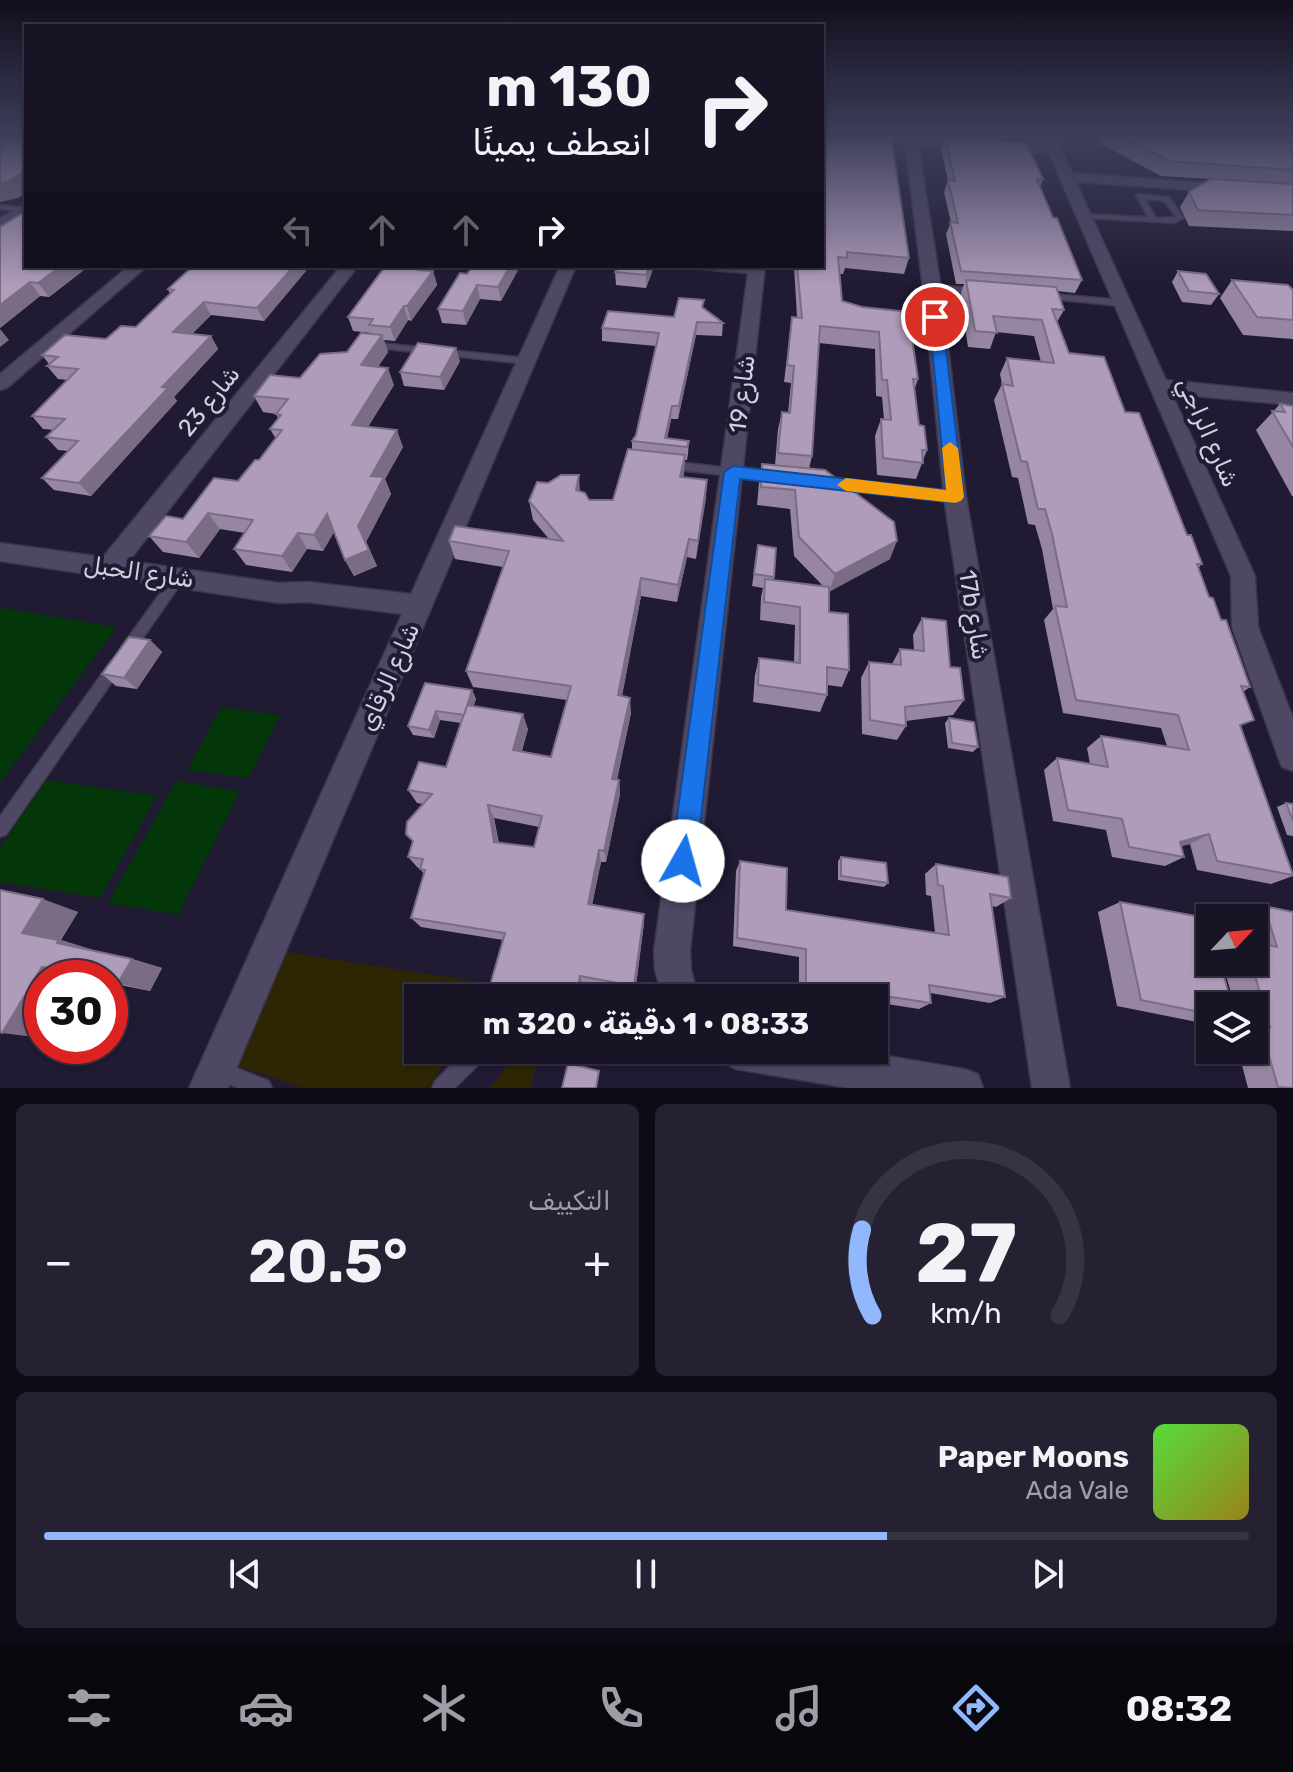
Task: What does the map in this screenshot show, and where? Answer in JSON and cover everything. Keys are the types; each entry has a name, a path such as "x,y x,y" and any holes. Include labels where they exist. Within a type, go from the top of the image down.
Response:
{"street":[{"name":"17b شارع","path":"918,186 955,497 1051,1088"},
{"name":"شارع الراجي","path":"1071,186 1243,576 1245,627 1293,757"},
{"path":"1191,186 1293,193"},
{"path":"0,225 24,210"},
{"path":"0,384 137,268"},
{"name":"شارع 23","path":"109,568 348,268"},
{"name":"شارع الرقاي","path":"212,1079 567,268"},
{"name":"شارع 19","path":"677,984 672,951 756,269"},
{"path":"1159,386 1293,399"},
{"name":"شارع الحبل","path":"0,552 279,593 303,601 416,614"},
{"path":"820,1064 964,1088"}],"lane":[{"path":"1084,216 1153,220 1174,221 1180,218 1166,199 1140,196 1153,220"},
{"path":"0,207 24,209"},
{"path":"734,268 756,269"},
{"path":"932,288 995,293"},
{"path":"1027,295 1122,303"},
{"path":"354,343 527,361"},
{"path":"654,463 781,477"},
{"path":"812,481 955,497"},
{"path":"0,829 178,578"},
{"path":"442,1088 465,1064"},
{"path":"212,1079 262,1088"}],"green space":[{"path":"0,608 117,627 0,783"},
{"path":"221,707 280,715 249,778 187,770"},
{"path":"46,780 157,796 100,898 0,882 0,848"},
{"path":"176,781 240,791 178,915 108,903"}],"sand":[{"path":"286,952 491,984 404,984 404,1064 443,1064 429,1088 304,1088 235,1065"},
{"path":"509,1064 536,1064 531,1088 489,1088"}],"building":[{"path":"824,186 898,186 909,258 847,252 847,258 838,257 842,301 862,307 908,312 918,379 913,379 919,425 924,426 927,450 922,450 923,463 883,458 881,419 891,420 887,380 882,380 879,332 820,326 812,456 778,453 782,412 790,413 794,366 787,365 792,317 802,318 797,268 824,268"},
{"path":"949,186 1040,186 1053,218 1057,218 1082,280 961,271 950,222 958,223"},
{"path":"1200,186 1293,186 1293,215 1198,210 1189,192"},
{"path":"24,212 24,268 58,268 38,283 30,282 0,305 0,227"},
{"path":"191,268 292,268 257,308 204,302 173,332 211,336 162,387 168,388 79,483 42,478 78,441 46,437 65,419 32,416 78,369 47,366 58,357 42,355 65,335 106,339 121,326 136,327 174,290 168,289"},
{"path":"384,268 433,271 390,327 369,325 373,319 348,317"},
{"path":"472,268 509,268 498,287 477,285 463,311 438,309 460,273 467,274"},
{"path":"617,268 648,268 646,275 615,272"},
{"path":"1178,271 1206,274 1219,294 1189,291"},
{"path":"966,280 1056,287 1064,310 1052,309 1069,353 1104,357 1125,412 1139,413 1187,535 1191,535 1202,564 1197,564 1209,597 1213,598 1221,620 1226,620 1250,687 1241,686 1254,720 1240,725 1293,875 1217,861 1209,834 1180,842 1184,857 1129,847 1122,819 1068,810 1057,758 1108,767 1101,736 1189,750 1178,715 1076,700 1055,606 1067,607 1052,534 1045,509 1038,509 1027,462 1021,461 1002,384 1013,386 1007,358 1054,363 1042,320 993,316 997,333 975,331"},
{"path":"1232,280 1288,285 1293,290 1293,320 1257,317"},
{"path":"679,298 704,300 702,307 723,323 697,322 679,406 672,406 665,438 689,441 687,447 632,441 636,435 659,333 602,328 608,311 674,317"},
{"path":"361,333 382,335 361,365 388,368 352,425 397,430 371,476 384,477 358,526 369,550 345,560 327,514 314,535 298,533 282,556 234,549 253,520 208,513 186,542 149,536 166,516 183,519 214,478 238,481 282,430 270,429 281,415 276,414 288,399 254,396 270,375 300,378 320,354 347,352"},
{"path":"418,343 456,348 440,377 400,372"},
{"path":"1280,404 1293,406 1293,447 1272,411 1285,412"},
{"path":"628,449 685,455 680,477 707,480 698,541 689,539 678,585 641,578 618,695 630,698 612,779 619,780 604,851 599,850 588,904 644,914 634,984 580,976 578,984 490,984 505,933 411,918 425,870 420,869 423,859 408,857 413,841 406,834 407,822 432,794 408,790 419,762 446,767 467,705 523,714 513,750 551,757 571,686 466,671 509,551 449,541 455,526 563,541 529,501 537,482 548,483 561,475 579,475 576,490 585,493 589,500 613,500","holes":["488,805 542,816 534,847 494,842"]},
{"path":"762,464 825,470 894,522 897,541 835,574 799,537 795,490 761,487"},
{"path":"758,545 776,548 774,577 754,574"},
{"path":"765,579 829,587 829,612 848,614 849,670 827,667 827,695 758,685 759,658 800,663 800,607 764,602"},
{"path":"922,618 946,621 950,667 960,668 964,700 905,707 906,726 870,720 869,662 901,665 900,649 924,651"},
{"path":"129,637 150,640 124,678 102,674"},
{"path":"425,683 472,690 464,715 436,711 429,730 408,726"},
{"path":"949,718 974,722 978,747 952,743"},
{"path":"1286,803 1293,804 1293,821"},
{"path":"841,857 886,863 888,883 841,876"},
{"path":"740,861 787,868 786,910 949,935 943,886 938,885 936,864 1008,877 1011,898 990,894 1005,997 929,985 931,1003 888,996 888,984 806,984 806,949 737,938"},
{"path":"0,890 43,899 22,933 132,959 128,966 128,960 24,960 24,997 0,1032"},
{"path":"1120,902 1196,916 1196,976 1224,976 1228,992 1196,992 1196,1011 1141,1000"},
{"path":"1268,907 1293,912 1293,1088 1278,1087 1268,1053 1268,992 1260,992 1255,976 1268,976 1268,945 1277,947 1268,919"},
{"path":"568,1064 599,1071 596,1088 562,1088"}],"slow traffic":[{"path":"846,485 955,497 950,448"}],"route":[{"path":"683,861 733,472 955,497 935,317"}]}
